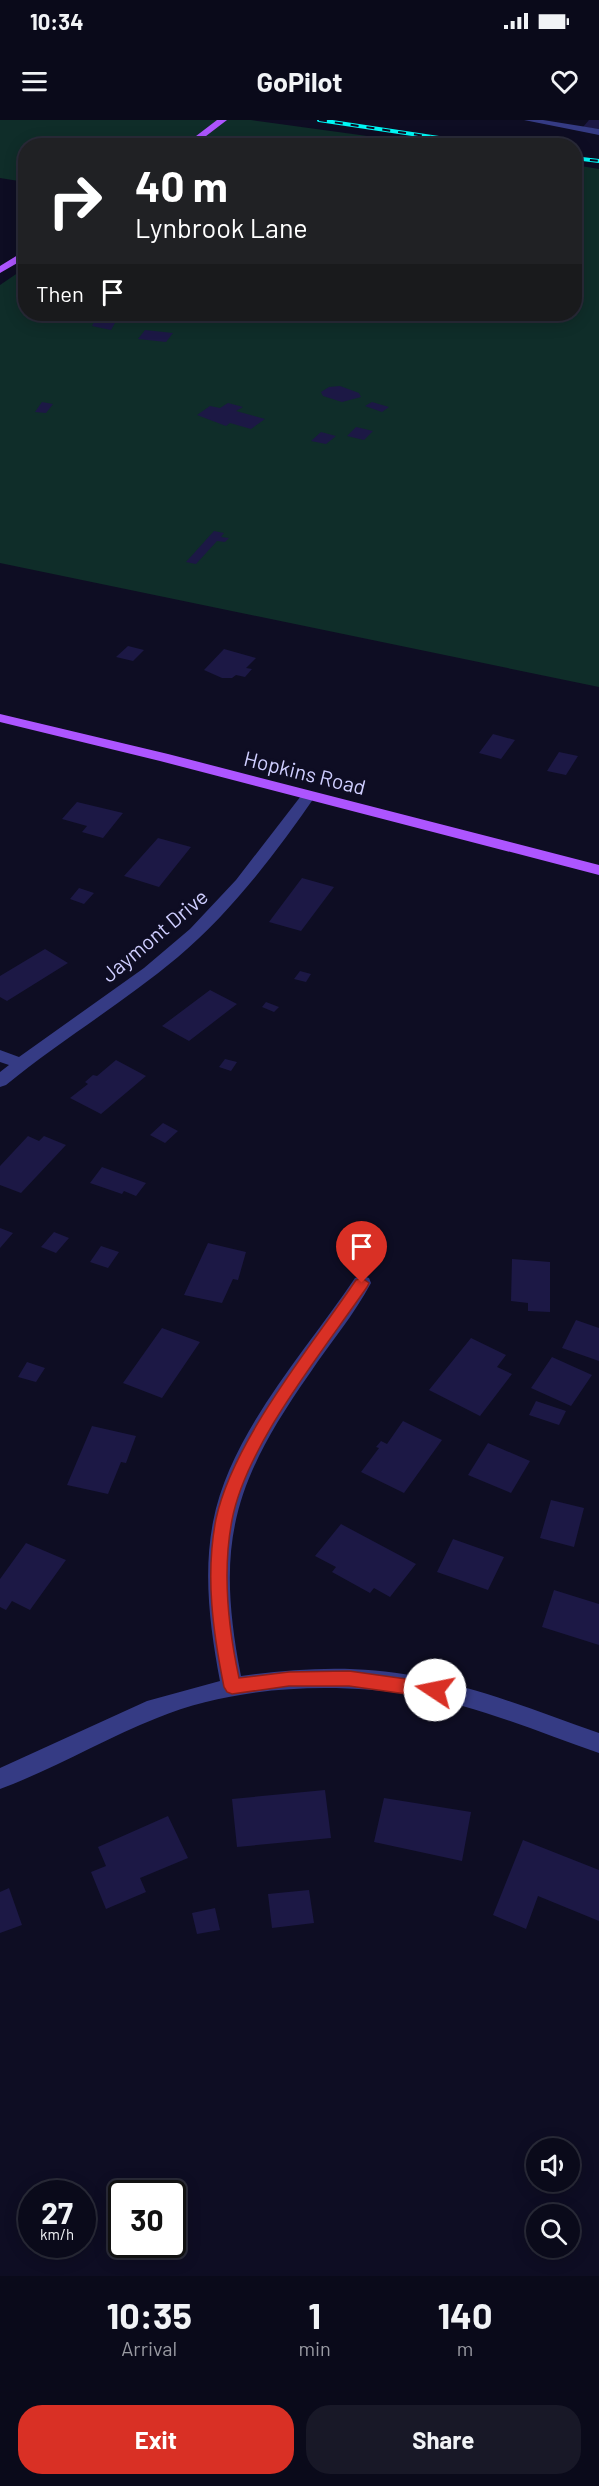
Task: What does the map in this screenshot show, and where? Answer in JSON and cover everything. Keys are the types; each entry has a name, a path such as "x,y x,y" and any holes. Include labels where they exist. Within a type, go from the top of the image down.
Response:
{"main road":[{"path":"197,138 223,120"},
{"path":"0,270 18,258"},
{"name":"Hopkins Road","path":"0,718 599,870"}],"street":[{"path":"528,120 566,123 599,132"},
{"name":"Jaymont Drive","path":"0,1081 21,1063 153,969 196,933 231,896 309,795"},
{"path":"0,1056 21,1063"},
{"path":"232,1687 222,1637 219,1582 224,1519 244,1464 267,1423 362,1283"},
{"path":"0,1779 155,1708 232,1687 289,1679 349,1678 414,1685 475,1700 599,1743"}],"green space":[{"path":"0,120 251,120 382,138 18,138 18,181 0,178"},
{"path":"582,166 599,169 599,687 0,563 0,285 18,273 18,321 582,321"}],"building":[{"path":"589,120 599,120 599,129 583,127"},
{"path":"94,321 116,321 111,330 92,326"},
{"path":"145,330 173,333 166,342 138,339"},
{"path":"340,386 359,393 361,397 342,402 323,396 321,392 329,387"},
{"path":"42,402 53,404 46,413 35,412"},
{"path":"372,402 389,407 382,412 365,406"},
{"path":"228,403 243,407 236,411 265,419 251,429 230,423 226,426 197,415 210,406 220,408"},
{"path":"356,427 373,431 364,440 347,436"},
{"path":"321,432 336,436 326,444 311,441"},
{"path":"214,531 224,533 221,537 229,538 225,542 217,541 196,564 186,562"},
{"path":"128,646 144,650 133,661 116,657"},
{"path":"224,649 256,658 246,668 252,669 245,677 236,675 232,678 222,678 204,670"},
{"path":"493,734 515,740 501,759 479,753"},
{"path":"559,752 578,756 566,775 547,771"},
{"path":"77,802 123,813 103,838 82,832 87,826 62,819"},
{"path":"158,838 191,847 159,887 124,876"},
{"path":"302,878 334,887 301,931 269,922"},
{"path":"79,888 94,893 84,904 70,899"},
{"path":"45,949 68,963 7,1001 0,997 0,976"},
{"path":"300,971 311,974 306,982 294,979"},
{"path":"210,990 237,1004 189,1041 162,1026"},
{"path":"266,1002 279,1007 274,1012 262,1007"},
{"path":"225,1059 237,1062 231,1071 219,1067"},
{"path":"116,1060 146,1076 101,1114 70,1098 88,1084 85,1082 93,1075 97,1076"},
{"path":"163,1123 178,1131 165,1143 150,1135"},
{"path":"28,1136 39,1141 44,1136 66,1145 21,1193 0,1185 0,1166"},
{"path":"102,1167 146,1183 136,1196 124,1191 122,1194 90,1183"},
{"path":"0,1228 13,1233 0,1248"},
{"path":"54,1232 69,1238 56,1253 41,1247"},
{"path":"208,1243 246,1252 238,1280 233,1279 222,1303 184,1295"},
{"path":"101,1246 119,1252 108,1268 90,1262"},
{"path":"512,1259 550,1262 550,1312 528,1311 528,1303 511,1301"},
{"path":"576,1320 599,1328 599,1361 562,1348"},
{"path":"162,1328 200,1342 162,1398 123,1383"},
{"path":"471,1338 506,1355 497,1367 512,1374 480,1416 429,1390"},
{"path":"552,1357 592,1375 571,1406 531,1388"},
{"path":"27,1362 45,1368 36,1382 18,1377"},
{"path":"536,1401 566,1411 559,1425 529,1415"},
{"path":"403,1421 442,1440 404,1493 361,1472 379,1448 376,1447 381,1441 387,1444"},
{"path":"92,1426 136,1436 126,1463 121,1462 108,1494 67,1485"},
{"path":"488,1443 530,1461 511,1493 468,1475"},
{"path":"551,1500 584,1508 574,1547 540,1538"},
{"path":"341,1524 416,1564 390,1597 374,1588 370,1593 332,1572 336,1567 315,1556"},
{"path":"453,1539 504,1557 488,1590 437,1572"},
{"path":"26,1543 66,1560 30,1610 12,1601 6,1610 0,1607 0,1579"},
{"path":"554,1590 599,1604 599,1645 542,1627"},
{"path":"325,1790 331,1838 237,1847 232,1799"},
{"path":"384,1798 471,1812 462,1861 374,1842"},
{"path":"168,1816 188,1858 140,1878 146,1892 106,1909 91,1872 106,1866 98,1847"},
{"path":"523,1840 599,1870 599,1921 538,1896 526,1929 493,1915"},
{"path":"9,1888 22,1925 0,1933 0,1892"},
{"path":"309,1890 314,1923 272,1928 268,1894"},
{"path":"215,1908 220,1930 197,1934 192,1913"}],"railway":[{"path":"319,120 439,138"},
{"path":"582,159 599,161"}],"route":[{"path":"362,1283 267,1423 244,1464 224,1519 219,1582 222,1637 232,1687 289,1679 349,1678 414,1685 435,1690"}]}
